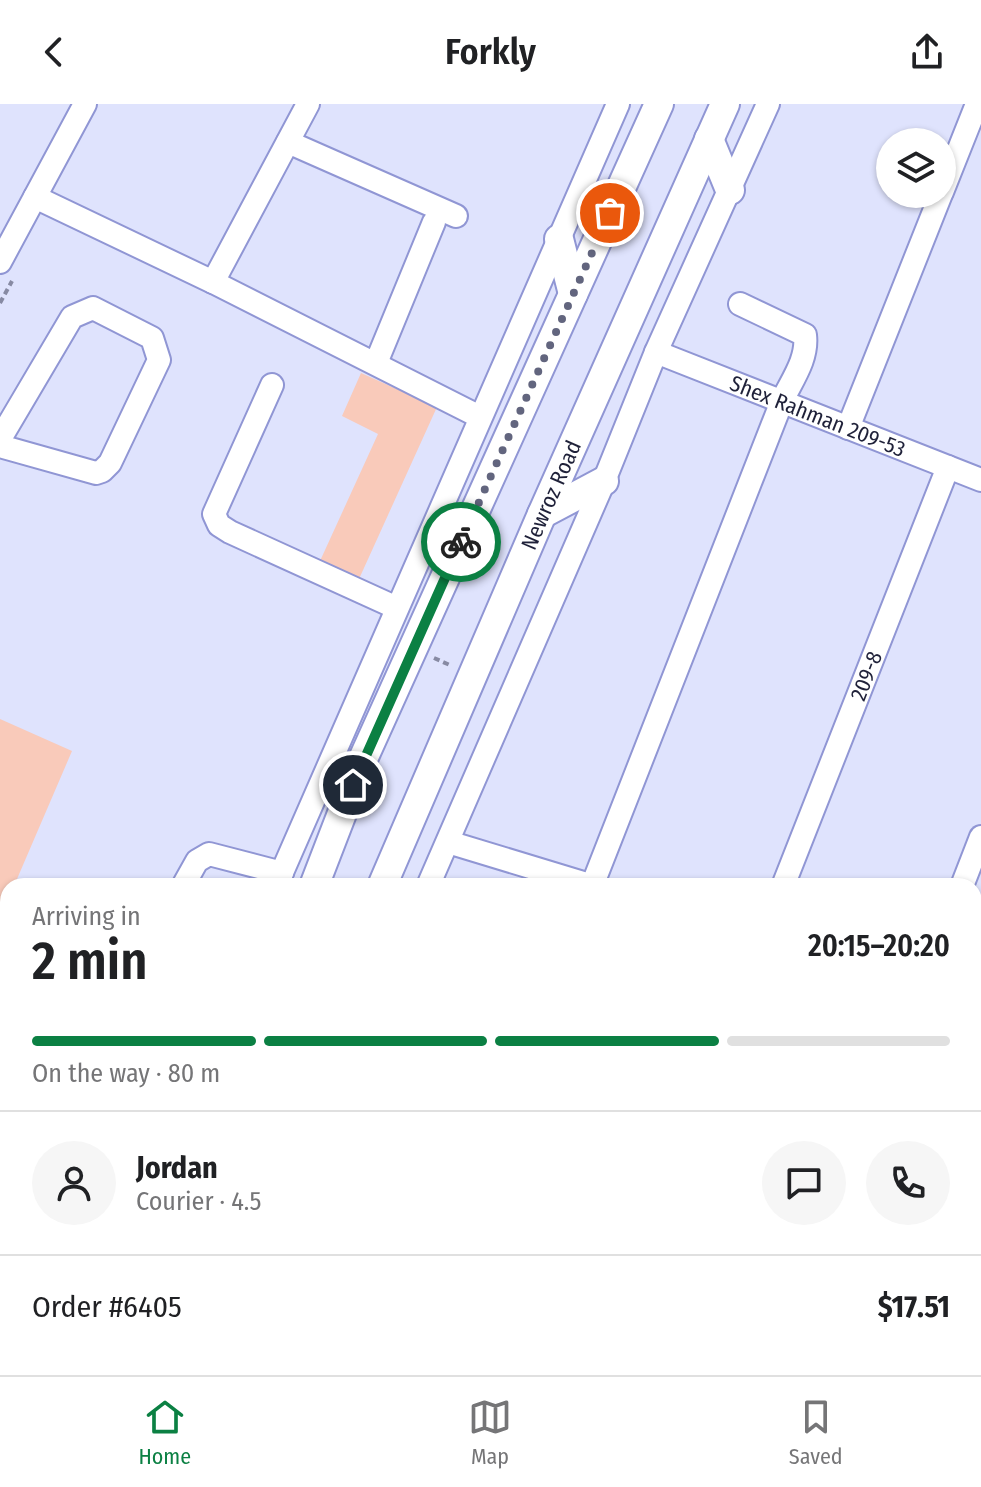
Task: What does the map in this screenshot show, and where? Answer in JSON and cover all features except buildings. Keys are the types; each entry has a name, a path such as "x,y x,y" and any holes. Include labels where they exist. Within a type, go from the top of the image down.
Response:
{"main road":[{"path":"317,878 363,759 659,104"},
{"name":"Newroz Road","path":"385,878 542,514 725,104"},
{"path":"709,139 730,190"},
{"path":"559,239 573,294"},
{"path":"542,514 604,481"}],"street":[{"path":"0,262 85,104"},
{"path":"213,282 308,104"},
{"path":"280,878 618,104"},
{"path":"432,878 604,481 656,352 768,104"},
{"path":"956,157 977,104"},
{"path":"288,142 445,219 376,363"},
{"path":"35,197 213,282 480,417"},
{"path":"848,428 936,208"},
{"path":"595,878 782,401 803,359 805,335 740,304"},
{"path":"0,439 72,317 93,308 152,338 159,352 159,360 110,463 102,471 96,473 0,446"},
{"name":"Shex Rahman 209-53","path":"656,352 981,480"},
{"path":"272,385 214,514 219,525 397,608"},
{"name":"209-8","path":"786,878 948,467"},
{"path":"448,842 566,878"},
{"path":"966,878 979,848"},
{"path":"187,878 197,861 209,854 274,878"}],"shaded area":[{"path":"361,373 437,407 359,579 320,561 378,434 342,416"},
{"path":"0,719 72,751 17,878 0,878"}],"way so far":[{"path":"461,542 610,213"}],"route":[{"path":"353,785 461,542"}]}
